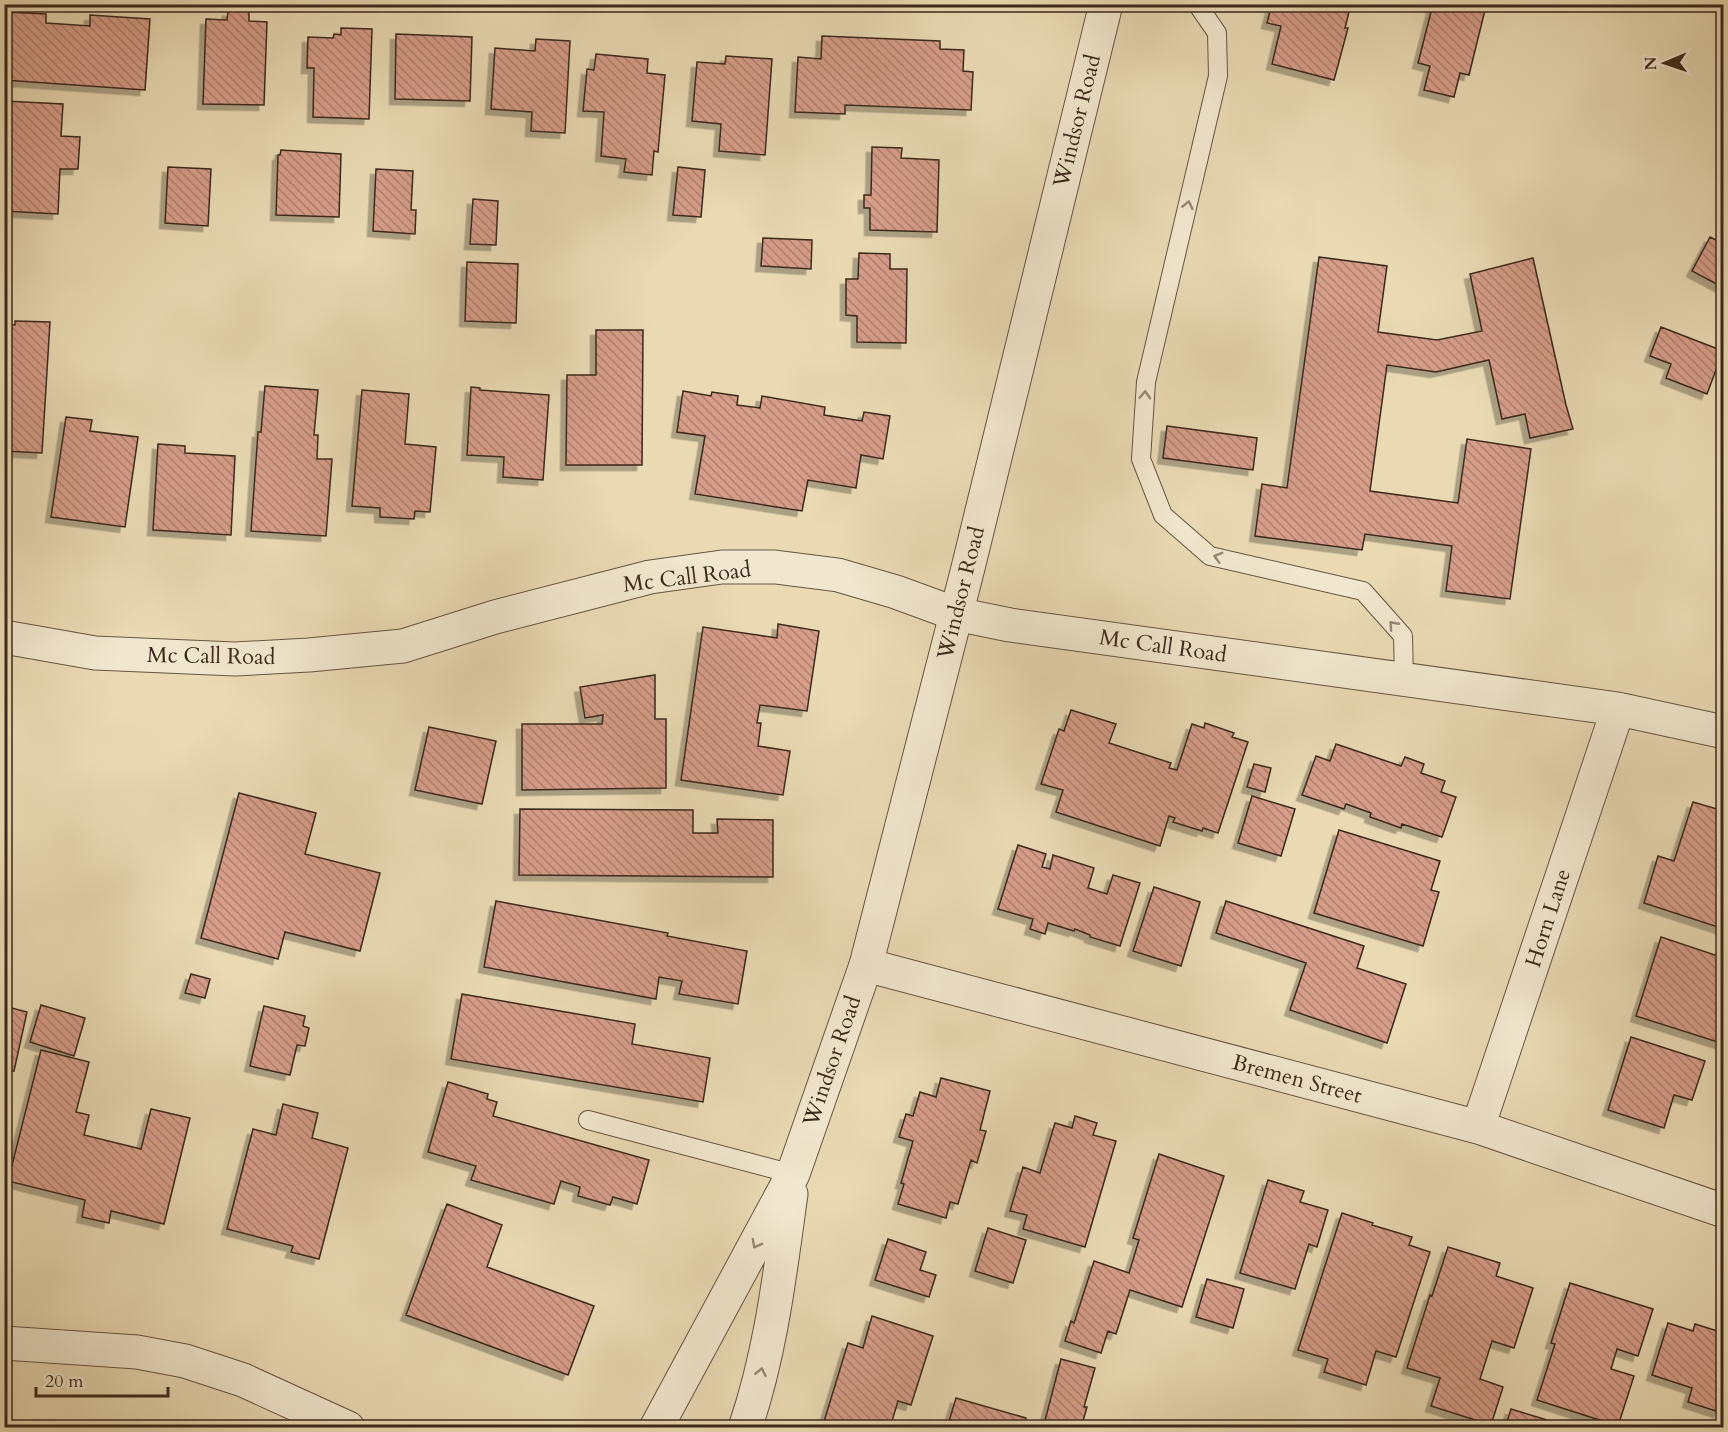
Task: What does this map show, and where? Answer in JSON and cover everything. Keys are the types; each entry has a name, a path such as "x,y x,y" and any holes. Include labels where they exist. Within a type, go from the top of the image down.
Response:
{"street":[{"name":"Windsor Road","path":"656,1428 793,1174 866,964 956,614 1106,4"},
{"name":"Mc Call Road","path":"4,637 95,653 235,659 309,655 403,646 495,617 650,577 722,567 776,567 838,575 896,592 956,614 1010,625 1617,709 1724,732"},
{"name":"Horn Lane","path":"1478,1127 1617,709"},
{"name":"Bremen Street","path":"866,964 1478,1127 1724,1211"},
{"name":"Windsor Road","path":"745,1428 758,1390 778,1289 793,1174"},
{"path":"4,1343 137,1352 185,1361 243,1380 348,1428"}],"lane":[{"path":"1197,4 1217,33 1218,76 1146,382 1141,459 1163,515 1210,556 1363,591 1403,636 1404,680"},
{"path":"588,1120 793,1174"}],"building":[{"path":"1272,4 1351,4 1345,28 1348,28 1334,80 1272,64 1281,26 1267,23"},
{"path":"1433,4 1486,6 1469,75 1460,73 1454,97 1424,90 1430,66 1418,63"},
{"path":"228,11 249,11 249,21 267,22 264,105 203,104 206,19 227,20"},
{"path":"6,12 46,14 46,23 90,26 90,15 150,19 145,90 4,80"},
{"path":"341,28 372,29 369,119 313,117 314,68 307,68 308,37 333,38 334,34 341,35"},
{"path":"396,34 472,37 470,101 395,99"},
{"path":"822,36 940,41 940,49 964,50 963,71 973,72 971,110 845,105 845,114 795,112 798,57 821,59"},
{"path":"536,39 570,41 565,133 531,131 532,112 491,109 495,48 535,51"},
{"path":"596,54 648,59 647,73 665,75 658,152 654,151 652,175 624,172 626,159 601,156 604,112 583,111 587,69 594,70"},
{"path":"726,56 772,59 765,155 719,151 721,124 692,121 697,62 725,64"},
{"path":"4,101 63,104 61,136 80,137 78,169 60,169 58,214 4,211"},
{"path":"872,147 902,148 901,158 939,160 937,232 870,230 870,208 864,208 864,195 871,195"},
{"path":"281,150 341,154 339,217 276,215 278,155"},
{"path":"168,167 211,169 208,226 165,223"},
{"path":"678,167 705,170 701,217 673,215"},
{"path":"376,169 413,171 411,210 416,210 415,234 373,231"},
{"path":"473,199 498,201 496,245 470,244"},
{"path":"1710,237 1724,244 1724,288 1692,271"},
{"path":"763,238 812,240 811,269 761,266"},
{"path":"859,253 890,254 890,269 907,269 906,343 857,342 857,316 846,315 846,279 858,279"},
{"path":"1319,257 1387,266 1378,332 1437,340 1482,331 1470,274 1533,258 1573,429 1530,438 1525,414 1502,419 1489,360 1436,372 1387,365 1370,491 1458,503 1467,439 1531,449 1510,599 1446,591 1452,546 1365,534 1362,550 1255,536 1262,484 1287,488"},
{"path":"467,262 518,264 516,323 465,321"},
{"path":"15,321 50,322 42,453 4,451 4,324 15,325"},
{"path":"1661,327 1723,351 1707,394 1666,378 1671,364 1650,356"},
{"path":"596,330 643,330 642,465 566,465 567,375 596,375"},
{"path":"265,386 318,390 314,435 318,435 317,459 332,459 326,536 251,531 258,432 261,432"},
{"path":"471,387 480,388 480,390 549,395 543,480 503,477 504,457 467,455"},
{"path":"362,390 409,394 405,444 436,447 430,512 415,511 414,519 380,517 380,508 352,506"},
{"path":"683,391 711,396 712,392 738,396 737,405 760,408 762,396 825,407 824,415 862,421 864,412 890,416 883,459 861,455 856,488 808,480 802,511 695,494 705,436 677,432"},
{"path":"66,417 92,420 90,431 138,437 125,527 51,517"},
{"path":"1167,426 1257,438 1253,470 1163,458"},
{"path":"158,444 185,446 185,453 235,456 231,535 153,530"},
{"path":"778,624 819,631 807,711 760,705 757,723 761,723 758,746 790,751 783,795 681,780 703,627 777,638"},
{"path":"655,675 655,719 666,719 666,788 522,790 522,724 602,724 603,715 585,718 580,687"},
{"path":"1071,710 1116,724 1109,743 1171,763 1169,768 1177,770 1192,724 1204,728 1205,723 1234,733 1232,737 1248,742 1218,833 1203,828 1202,831 1173,822 1175,818 1169,816 1160,846 1056,812 1063,790 1041,784 1059,729 1064,731"},
{"path":"429,727 496,741 482,804 415,790"},
{"path":"1336,744 1401,766 1405,757 1424,764 1421,773 1445,781 1441,792 1456,797 1442,837 1402,824 1401,828 1370,817 1371,813 1346,804 1344,809 1302,795 1316,756 1330,761"},
{"path":"1254,764 1271,768 1265,792 1247,787"},
{"path":"239,793 316,813 305,854 380,873 360,951 285,932 278,959 201,938"},
{"path":"1252,796 1295,809 1281,856 1238,843"},
{"path":"1693,802 1724,811 1724,929 1644,903 1658,856 1674,861"},
{"path":"520,809 693,810 693,833 718,833 717,819 773,820 773,877 519,875"},
{"path":"1339,830 1440,861 1431,890 1439,892 1423,946 1314,913"},
{"path":"1018,845 1046,854 1042,867 1050,869 1053,855 1094,868 1088,888 1107,894 1113,875 1140,883 1120,946 1090,937 1075,929 1074,931 1048,923 1045,934 1030,929 1033,919 998,909"},
{"path":"1154,887 1200,902 1181,966 1133,951"},
{"path":"496,901 668,933 667,936 747,951 738,1004 679,994 682,981 659,977 656,999 484,967"},
{"path":"1226,901 1364,946 1357,968 1406,984 1387,1043 1290,1010 1306,963 1216,933"},
{"path":"1661,937 1724,958 1724,1044 1636,1016"},
{"path":"191,974 210,979 205,998 185,993"},
{"path":"462,994 635,1024 632,1044 710,1058 703,1102 451,1059"},
{"path":"41,1005 85,1018 74,1056 30,1042"},
{"path":"4,1006 27,1012 14,1071 4,1069"},
{"path":"264,1006 305,1016 303,1026 309,1028 305,1046 297,1045 290,1075 250,1066"},
{"path":"1631,1037 1705,1061 1692,1100 1674,1095 1664,1128 1608,1110"},
{"path":"41,1050 89,1062 76,1112 89,1115 84,1135 141,1149 151,1109 190,1118 164,1224 111,1211 109,1223 82,1217 85,1200 8,1181"},
{"path":"941,1078 990,1091 980,1130 986,1131 977,1163 971,1160 958,1204 950,1202 946,1218 898,1204 904,1184 901,1183 913,1141 899,1137 906,1114 913,1116 920,1092 936,1097"},
{"path":"448,1082 488,1094 487,1099 497,1102 493,1116 649,1160 637,1204 613,1197 610,1205 578,1196 580,1187 561,1181 554,1204 471,1180 476,1166 428,1152"},
{"path":"283,1104 318,1113 312,1138 348,1148 319,1259 291,1252 293,1246 227,1229 253,1129 276,1135"},
{"path":"1075,1116 1097,1123 1093,1135 1116,1141 1085,1247 1023,1229 1027,1215 1010,1211 1023,1167 1040,1173 1055,1123 1072,1128"},
{"path":"1159,1154 1224,1176 1182,1307 1130,1290 1116,1334 1108,1331 1101,1353 1065,1341 1071,1321 1074,1323 1094,1261 1129,1273 1139,1240 1133,1238"},
{"path":"1268,1180 1304,1191 1300,1202 1328,1210 1317,1247 1309,1244 1295,1289 1240,1273"},
{"path":"447,1204 502,1225 487,1267 594,1306 568,1375 406,1315"},
{"path":"1342,1213 1412,1237 1409,1245 1430,1252 1396,1357 1376,1351 1366,1385 1324,1372 1328,1359 1298,1350"},
{"path":"988,1228 1026,1240 1013,1283 975,1271"},
{"path":"888,1239 926,1252 920,1270 936,1275 929,1297 875,1280"},
{"path":"1448,1247 1500,1263 1496,1276 1533,1288 1514,1348 1492,1341 1480,1379 1503,1387 1491,1425 1431,1406 1440,1378 1407,1368"},
{"path":"1207,1279 1244,1289 1233,1328 1196,1317"},
{"path":"1570,1283 1653,1309 1638,1356 1617,1349 1611,1369 1634,1376 1618,1426 1537,1400 1555,1344 1551,1343"},
{"path":"872,1316 933,1336 911,1405 898,1401 890,1428 822,1428 848,1343 863,1348"},
{"path":"1668,1323 1693,1331 1695,1324 1724,1333 1724,1399 1719,1412 1688,1402 1692,1388 1652,1375"},
{"path":"1061,1359 1095,1368 1084,1407 1087,1407 1081,1428 1043,1428"},
{"path":"956,1398 1026,1418 1025,1421 1033,1424 1032,1428 947,1428"},
{"path":"1511,1409 1557,1423 1556,1428 1505,1428"}]}
